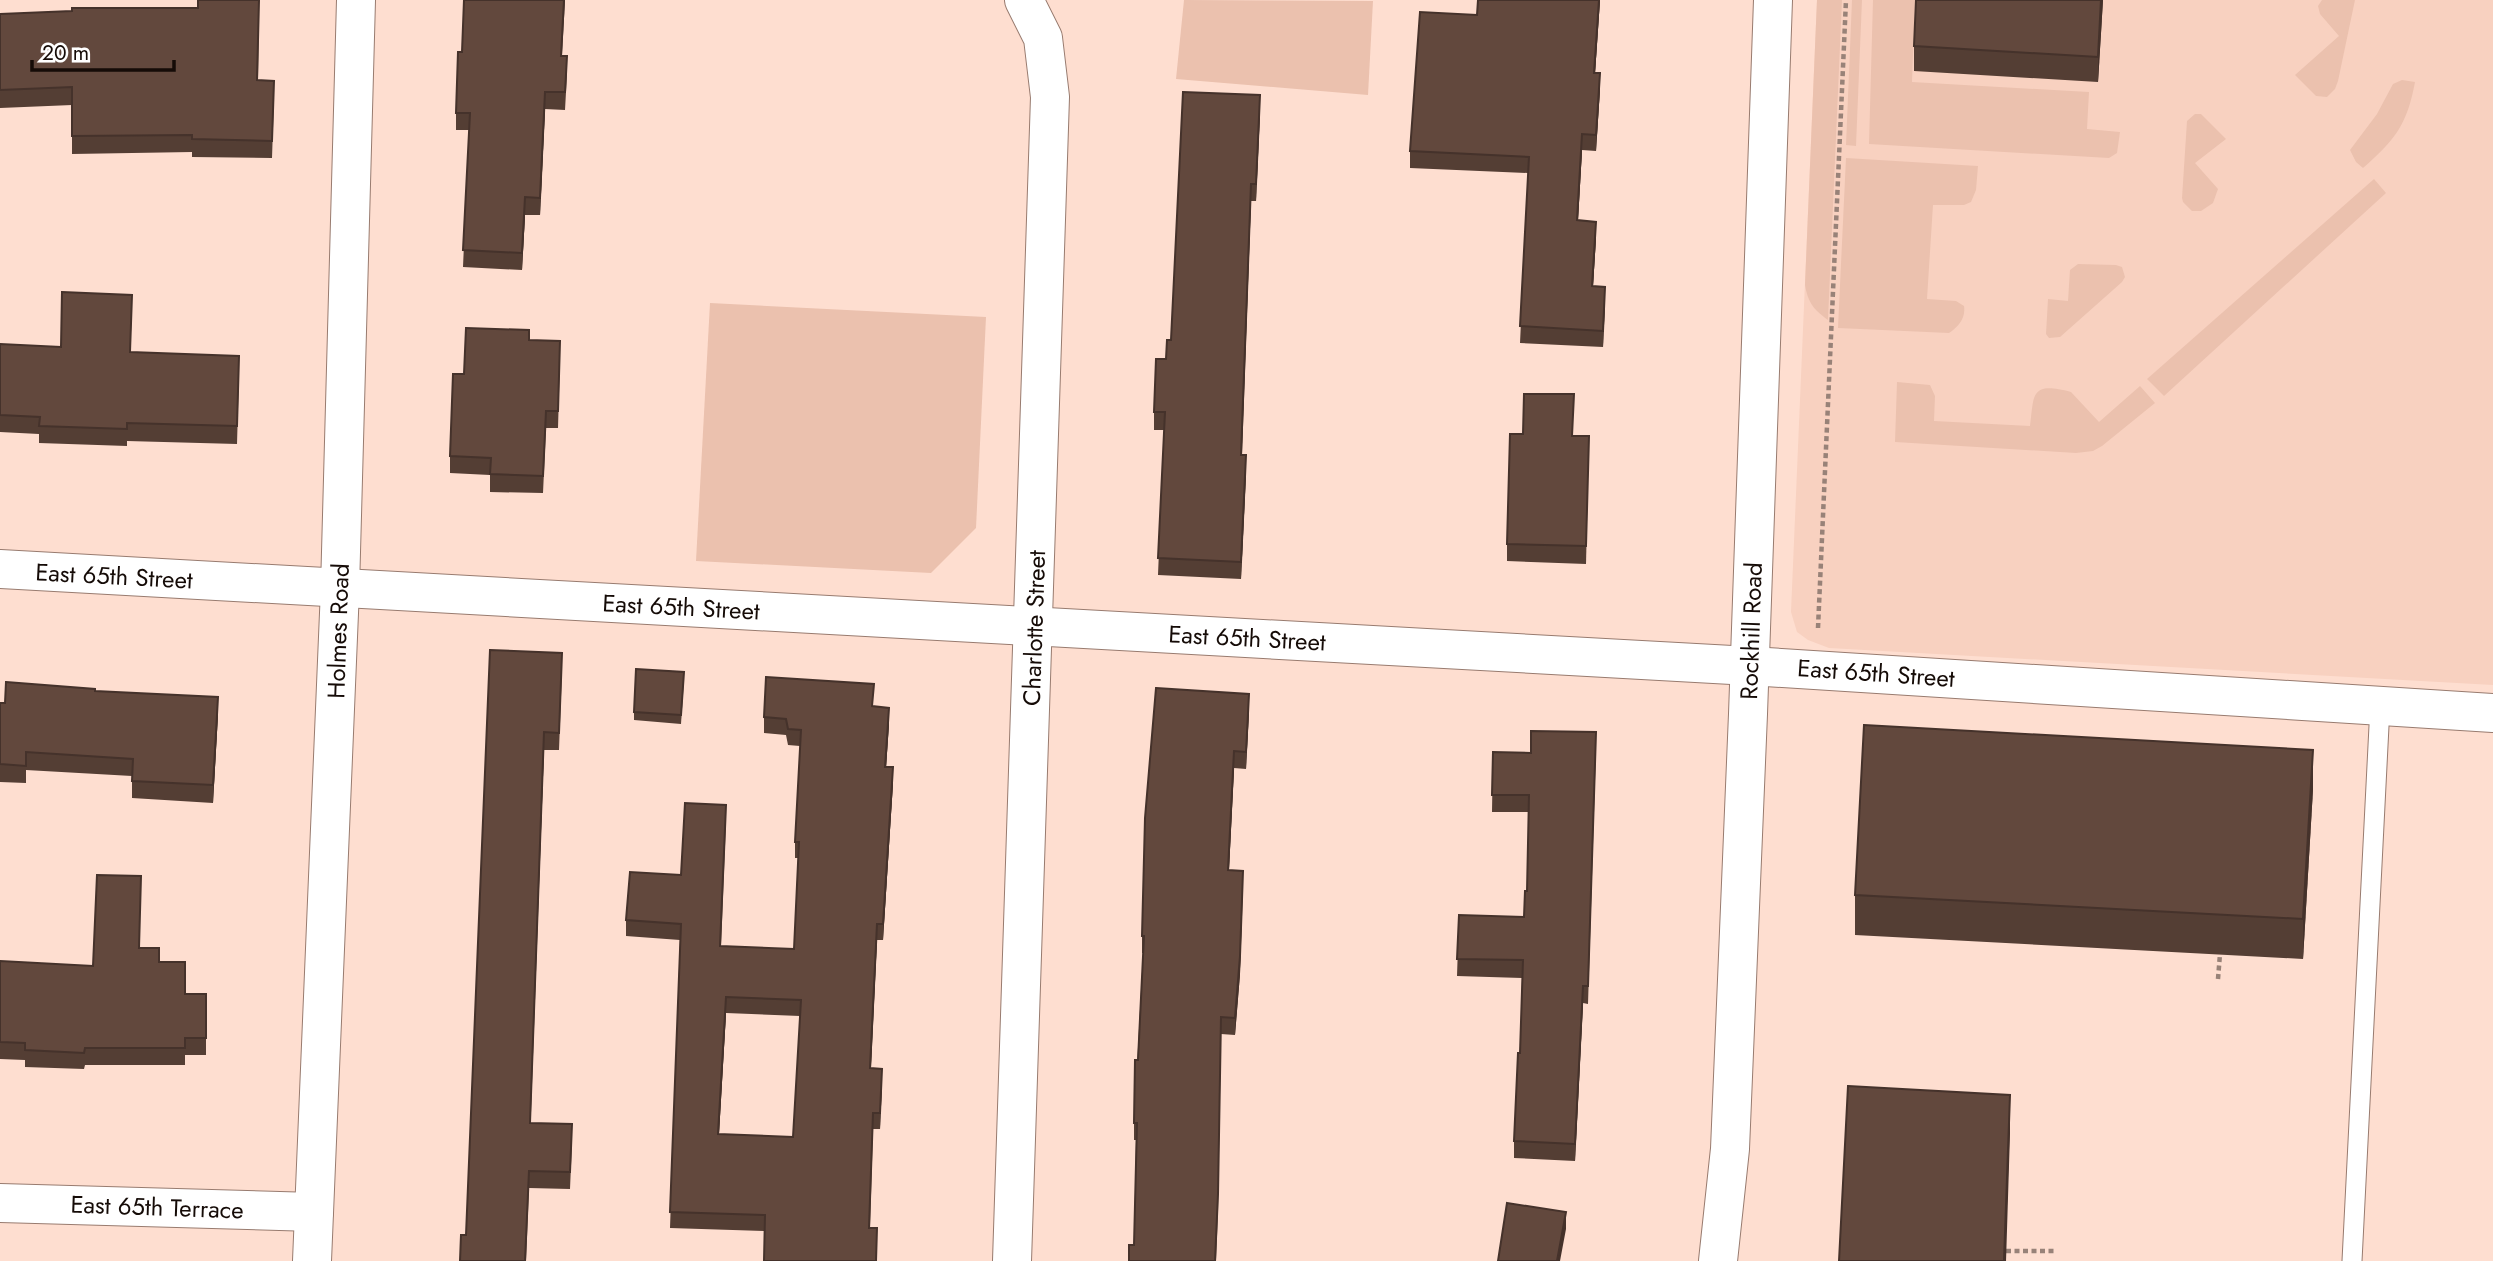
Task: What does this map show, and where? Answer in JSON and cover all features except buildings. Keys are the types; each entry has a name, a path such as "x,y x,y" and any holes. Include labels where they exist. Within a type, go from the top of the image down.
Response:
{"street":[{"name":"Holmes Road","path":"312,1261 340,589 356,0"},
{"name":"Charlotte Street","path":"1012,1261 1051,97 1043,38 1024,0"},
{"name":"Rockhill Road","path":"1718,1261 1730,1149 1773,0"},
{"name":"East 65th Street","path":"0,569 1750,666 2493,713"},
{"name":"East 65th Terrace","path":"0,1203 314,1212"}],"lane":[{"path":"2352,1261 2380,706"}],"path":[{"path":"1818,633 1846,0"},
{"path":"2218,979 2220,954"},
{"path":"2006,1251 2056,1251"}],"shaded area":[{"path":"1184,0 1373,1 1368,95 1176,79"},
{"path":"1817,0 2493,0 2493,685 1829,648 1808,640 1797,632 1791,612"},
{"path":"1817,0 1842,0 1828,320 1812,306 1805,285"},
{"path":"1852,0 1862,0 1856,146 1846,145"},
{"path":"1873,0 1915,0 1912,82 2089,92 2087,129 2120,132 2117,153 2109,158 1869,144"},
{"path":"2322,0 2355,0 2338,81 2327,97 2316,96 2295,75 2339,36 2320,14 2318,6"},
{"path":"2402,80 2415,82 2408,110 2398,131 2384,149 2363,168 2356,162 2350,150 2377,114 2393,84"},
{"path":"2195,114 2201,114 2226,139 2195,163 2218,189 2213,203 2201,211 2192,211 2182,198 2187,121"},
{"path":"1846,158 1978,166 1976,190 1971,202 1964,205 1933,205 1927,299 1956,301 1964,306 1961,322 1949,333 1838,328"},
{"path":"2374,179 2386,193 2164,396 2147,379"},
{"path":"2078,264 2116,265 2122,267 2125,277 2060,337 2049,338 2046,334 2048,299 2068,301 2070,270"},
{"path":"710,303 986,317 976,528 931,573 696,561"},
{"path":"1897,382 1930,385 1935,396 1934,421 2030,426 2034,399 2037,393 2048,388 2071,392 2099,422 2140,386 2155,403 2093,451 2076,453 1895,442"}]}
